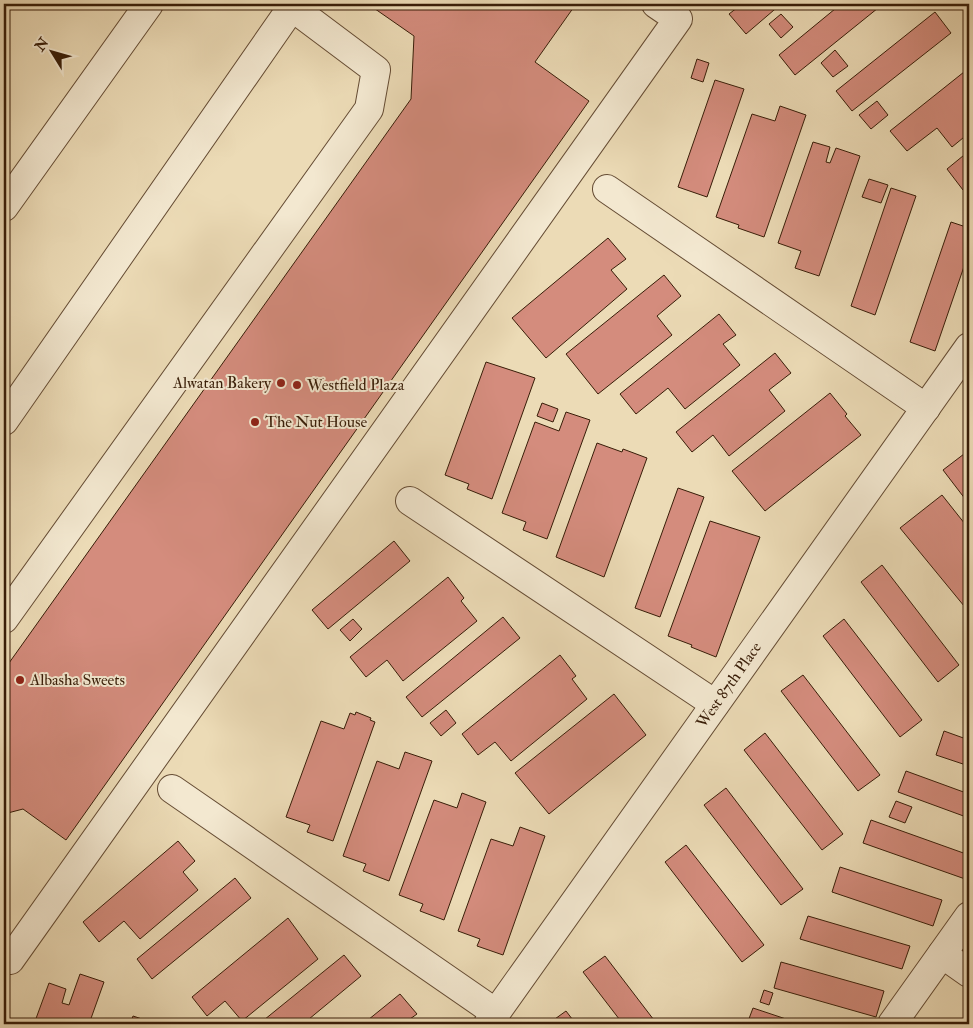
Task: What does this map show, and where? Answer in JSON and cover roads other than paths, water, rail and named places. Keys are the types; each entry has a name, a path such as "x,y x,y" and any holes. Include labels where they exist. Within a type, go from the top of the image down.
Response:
{"street":[{"path":"4,207 149,4"},
{"path":"4,955 10,960 678,19 656,4"},
{"path":"4,421 290,5 376,70 369,109 4,619"},
{"path":"607,189 926,408"},
{"name":"West 87th Place","path":"492,1019 969,347"},
{"path":"410,501 716,704"},
{"path":"172,789 492,1019"},
{"path":"892,1024 969,916"},
{"path":"942,954 969,973"}],"place":[{"name":"Alwatan Bakery","path":"281,383"},
{"name":"Westfield Plaza","path":"297,385"},
{"name":"The Nut House","path":"255,422"},
{"name":"Albasha Sweets","path":"20,680"}]}
